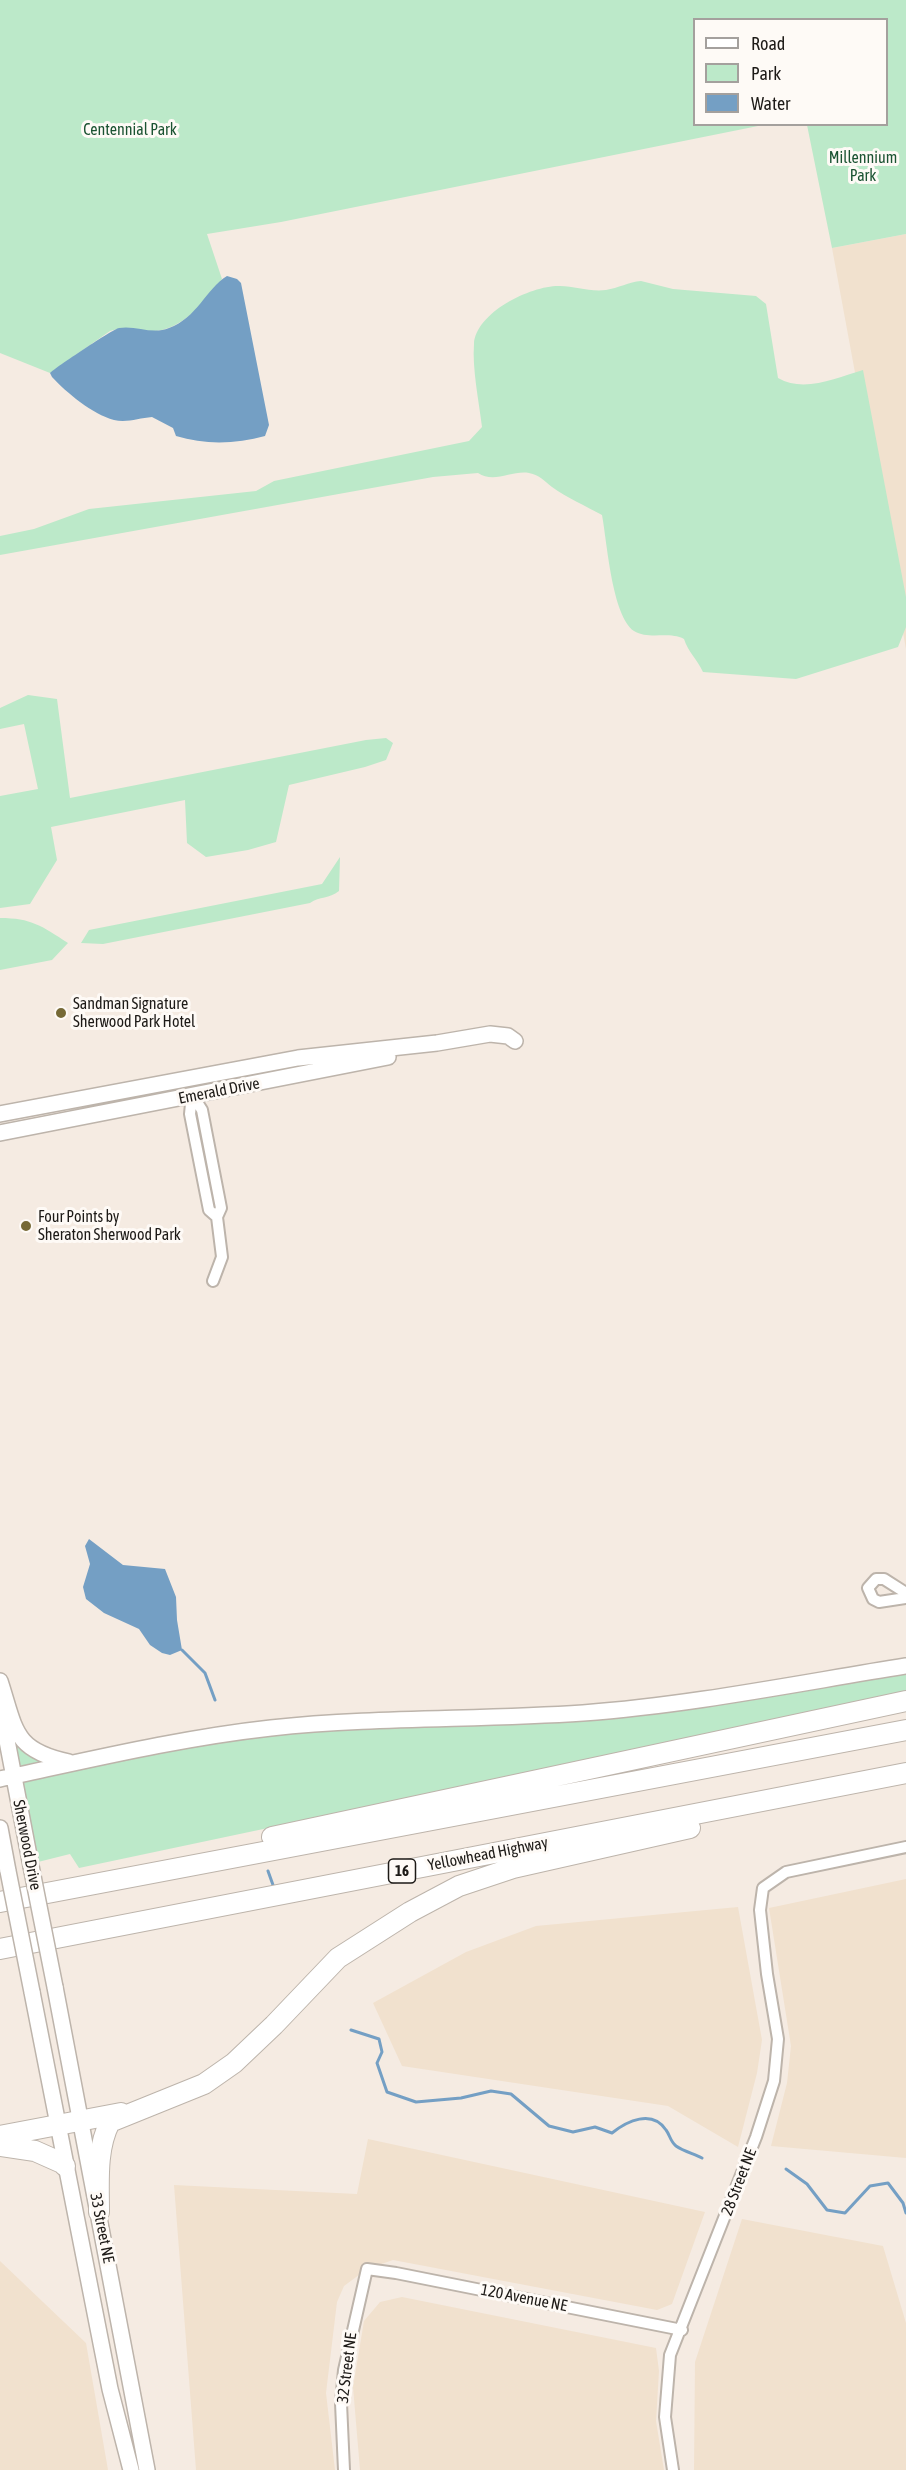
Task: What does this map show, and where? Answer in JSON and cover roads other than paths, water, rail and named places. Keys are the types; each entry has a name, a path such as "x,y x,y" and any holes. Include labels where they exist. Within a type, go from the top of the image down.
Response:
{"highway":[{"path":"236,1857 263,1839 906,1701"},
{"path":"0,1902 906,1730"},
{"name":"Yellowhead Highway","path":"0,1949 906,1773"},
{"path":"99,2212 99,2170 104,2134 110,2122 204,2084 234,2063 339,1958 410,1912 459,1886 513,1868 695,1827 804,1793"},
{"path":"0,2136 138,2109"},
{"path":"0,2146 34,2151 65,2166"}],"main road":[{"name":"Emerald Drive","path":"2,1114 298,1058 437,1043 490,1034 508,1036 515,1041"},
{"name":"Emerald Drive","path":"0,1133 397,1055 437,1043"},
{"path":"7,1777 269,1729 372,1720 584,1713 675,1702 906,1666"},
{"path":"0,1681 12,1718 21,1738 30,1748 42,1756 75,1763"},
{"name":"Sherwood Drive","path":"0,1704 7,1777 31,1866 55,1987"},
{"name":"Sherwood Drive","path":"0,1828 32,1992"},
{"name":"33 Street NE","path":"55,1987 147,2470"},
{"name":"33 Street NE","path":"32,1992 110,2389 131,2470"}],"street":[{"path":"189,1078 193,1096 202,1110 221,1208 217,1217 222,1257 213,1281"},
{"path":"906,1593 884,1579 876,1580 868,1588 873,1599 879,1602 906,1599"},
{"name":"28 Street NE","path":"673,2470 664,2417 670,2355 682,2330 756,2137 774,2081 778,2039 767,1974 760,1910 763,1888 786,1872 906,1847"},
{"name":"120 Avenue NE","path":"366,2269 396,2272 682,2330"},
{"name":"32 Street NE","path":"344,2470 341,2403 344,2370 366,2269"}],"water":[{"path":"227,276 241,283 269,425 265,436 232,442 198,441 176,436 173,428 152,417 128,421 114,420 80,402 52,377 50,373 54,370 119,328 156,331 179,323 194,311 213,288"},
{"path":"89,1539 123,1565 165,1569 176,1597 182,1650 170,1655 162,1653 150,1645 139,1629 104,1613 86,1599 83,1587 90,1564 85,1546"}],"waterway":[{"path":"182,1650 205,1673 215,1700"},
{"path":"268,1871 273,1885"},
{"path":"351,2030 379,2039 382,2052 377,2063 387,2092 416,2102 461,2098 491,2091 511,2094 549,2126 573,2132 595,2127 612,2133 632,2121 654,2120 666,2130 676,2146 702,2158"},
{"path":"786,2169 807,2184 827,2210 845,2213 870,2186 888,2183 903,2203 906,2213"}],"place":[{"name":"Sandman Signature Sherwood Park Hotel","path":"61,1013"},
{"name":"Four Points by Sheraton Sherwood Park","path":"26,1226"}],"park label":[{"name":"Centennial Park","path":"130,130"},
{"name":"Millennium Park","path":"863,167"}]}
